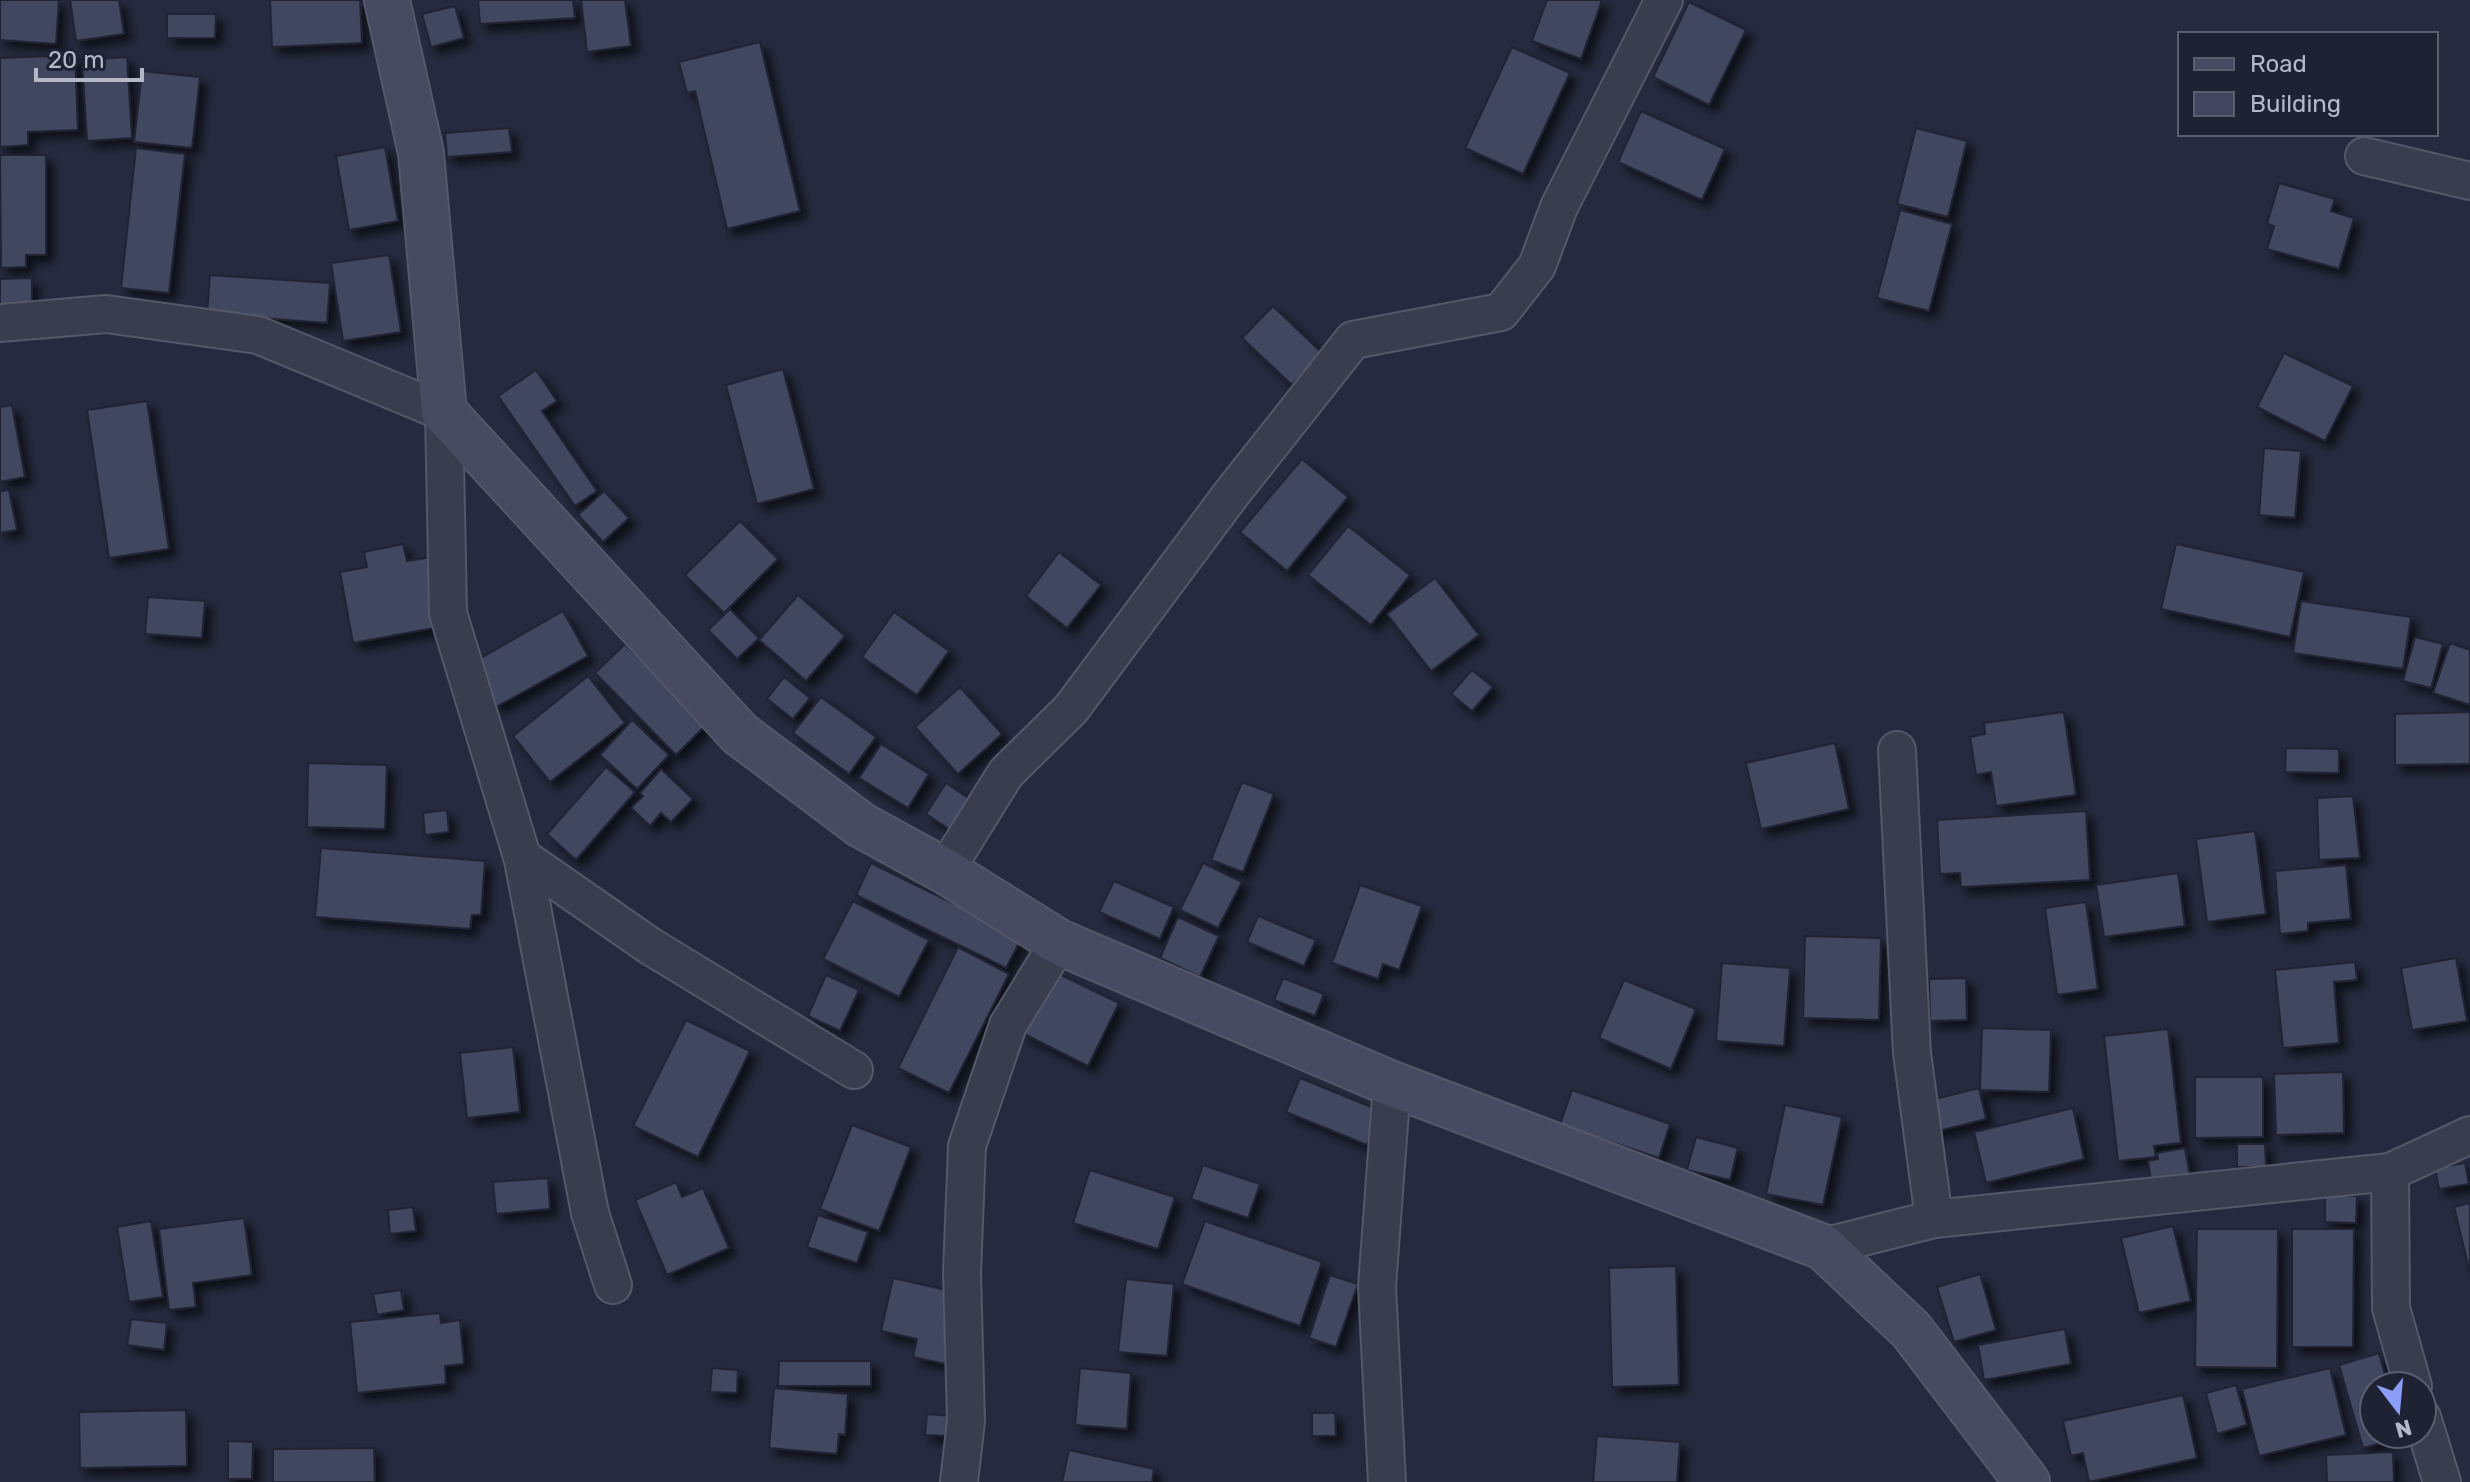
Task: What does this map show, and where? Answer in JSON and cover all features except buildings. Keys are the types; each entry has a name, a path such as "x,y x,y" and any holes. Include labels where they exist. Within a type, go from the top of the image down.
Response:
{"street":[{"path":"387,0 421,153 444,412 448,613 522,857 590,1213 613,1285"},
{"path":"945,871 1006,773 1071,709 1232,493 1353,340 1501,312 1537,266 1559,207 1664,0"},
{"path":"2364,156 2470,181"},
{"path":"0,323 106,314 258,335 444,412 740,734 861,825 945,871 1059,942 1392,1084 1823,1247 1911,1330 2027,1482"},
{"path":"1897,750 1912,1053 1934,1219"},
{"path":"522,857 650,946 854,1070"},
{"path":"959,1482 966,1421 962,1273 967,1146 1008,1025 1059,942"},
{"path":"1387,1482 1377,1287 1392,1084"},
{"path":"1823,1247 1934,1219 2390,1172 2470,1135"},
{"path":"2390,1172 2391,1308 2408,1370"},
{"path":"2432,1450 2442,1482"}]}
